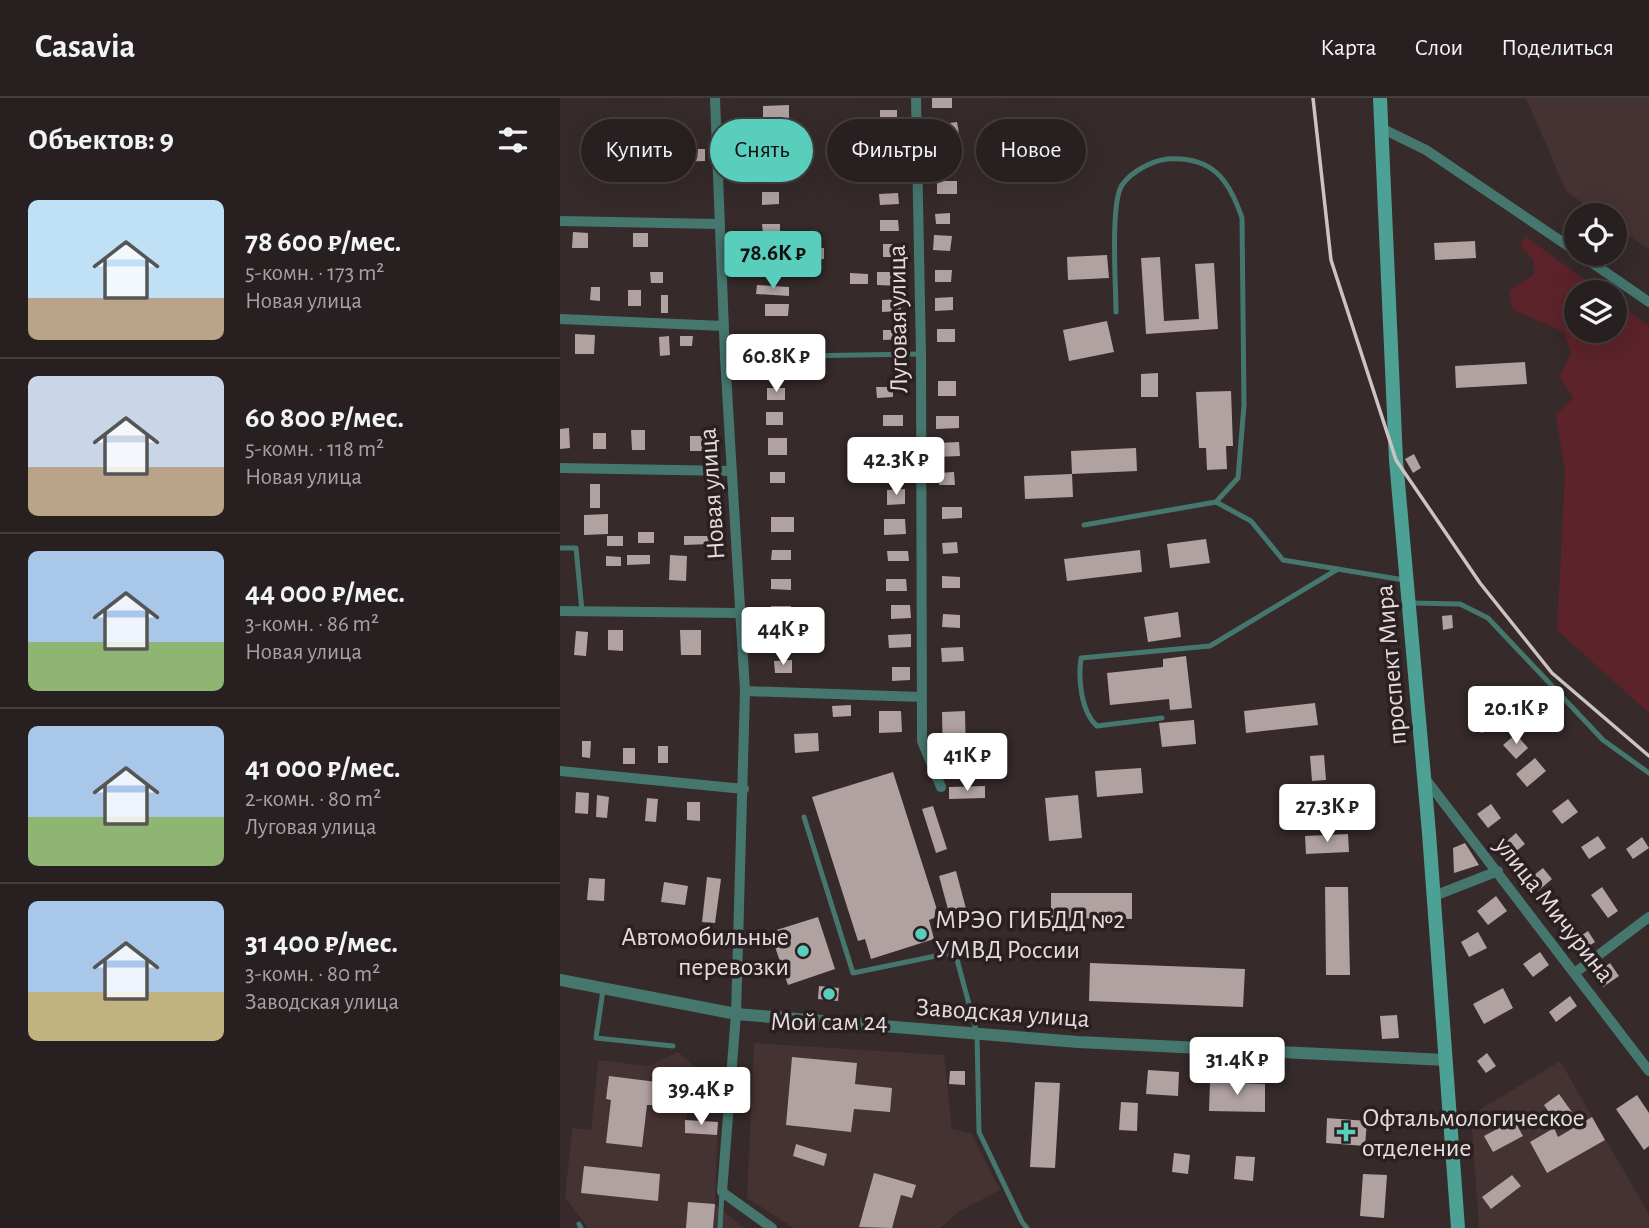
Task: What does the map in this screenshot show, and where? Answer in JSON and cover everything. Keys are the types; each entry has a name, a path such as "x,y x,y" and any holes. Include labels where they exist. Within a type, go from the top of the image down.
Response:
{"main road":[{"name":"проспект Мира","path":"1380,98 1396,460 1434,896 1458,1228"}],"street":[{"name":"Новая улица","path":"715,98 718,224 745,691 736,1014 722,1192"},
{"name":"Луговая улица","path":"916,98 921,354 922,741 942,787"},
{"path":"1381,128 1426,150 1564,244"},
{"path":"560,221 718,224"},
{"path":"1597,266 1649,302"},
{"path":"560,319 724,326"},
{"path":"560,468 732,471"},
{"path":"560,611 741,613"},
{"path":"745,691 921,697"},
{"path":"560,771 744,789"},
{"name":"улица Мичурина","path":"1424,777 1645,1057 1649,1071"},
{"path":"1434,896 1498,872"},
{"path":"1576,972 1649,916"},
{"name":"Заводская улица","path":"560,980 603,986 736,1014 1078,1042 1446,1060"},
{"path":"722,1192 772,1228"}],"lane":[{"path":"1084,525 1216,502 1238,478 1244,405 1242,218 1233,190 1206,163 1189,158 1152,161 1122,185 1116,209 1116,312"},
{"path":"725,357 921,354"},
{"path":"1216,502 1251,521 1283,560 1407,581"},
{"path":"560,548 576,548 582,611"},
{"path":"1162,718 1097,726 1088,718 1079,673 1081,658 1210,646 1338,569"},
{"path":"1409,603 1460,604 1488,618 1604,740 1649,773"},
{"path":"804,817 853,973 955,952 977,1034 979,1132 1021,1222 1027,1228"},
{"path":"603,986 596,1038 673,1046"},
{"path":"720,1228 722,1192"}],"shaded area":[{"path":"1526,98 1649,98 1649,250 1627,234 1627,203 1583,203 1566,191"},
{"path":"1525,236 1586,280 1564,280 1564,332 1513,310 1509,291 1534,274 1534,261 1520,245"},
{"path":"1627,310 1649,326 1649,713 1557,630 1565,472 1556,415 1573,398 1560,376 1571,353 1568,343 1627,343"},
{"path":"754,1043 944,1055 952,1129 971,1133 1000,1190 960,1211 940,1228 794,1228 747,1198"},
{"path":"678,1052 693,1065 686,1120 718,1122 715,1204 744,1228 588,1228 565,1197 572,1128 591,1130 598,1060 649,1066"},
{"path":"1560,1061 1649,1214 1649,1228 1479,1228 1471,1115"}],"building":[{"path":"932,98 952,98 952,108 932,108"},
{"path":"789,105 789,119 763,119 763,106"},
{"path":"880,110 897,110 897,119 880,119"},
{"path":"696,149 705,149 705,161 696,161"},
{"path":"937,182 957,182 957,194 937,194"},
{"path":"762,192 779,192 779,204 762,205"},
{"path":"898,193 899,204 880,205 879,194"},
{"path":"950,213 950,224 936,224 935,214"},
{"path":"880,220 898,220 899,231 880,231"},
{"path":"762,224 780,224 780,234 763,234"},
{"path":"573,232 588,233 588,248 572,248"},
{"path":"633,233 648,233 648,247 633,247"},
{"path":"934,235 952,236 950,251 933,250"},
{"path":"752,236 777,236 777,245 752,245"},
{"path":"1475,241 1476,258 1435,260 1434,243"},
{"path":"883,244 900,244 900,257 883,257"},
{"path":"765,247 783,247 784,260 766,261"},
{"path":"801,247 824,248 824,259 801,259"},
{"path":"1107,255 1109,278 1068,280 1067,257"},
{"path":"1160,257 1164,321 1199,319 1195,264 1214,263 1218,329 1146,334 1141,258"},
{"path":"935,270 952,270 951,282 935,282"},
{"path":"650,272 663,272 663,283 651,283"},
{"path":"877,272 900,272 900,286 877,285"},
{"path":"850,273 868,274 868,284 850,284"},
{"path":"757,285 789,287 789,296 756,294"},
{"path":"591,287 600,287 600,301 590,300"},
{"path":"628,290 641,290 641,306 628,306"},
{"path":"661,295 668,295 668,313 661,313"},
{"path":"953,297 953,310 935,311 935,298"},
{"path":"901,299 901,311 882,312 882,300"},
{"path":"765,304 789,304 788,316 765,316"},
{"path":"1107,321 1114,352 1069,361 1063,330"},
{"path":"937,329 955,329 955,342 937,342"},
{"path":"883,330 903,330 904,339 883,340"},
{"path":"575,334 595,335 594,354 575,354"},
{"path":"764,334 781,334 781,347 764,347"},
{"path":"669,336 670,355 660,356 659,337"},
{"path":"680,336 693,336 692,346 680,346"},
{"path":"1525,362 1527,384 1456,388 1455,366"},
{"path":"759,364 782,365 782,375 759,374"},
{"path":"1158,373 1158,397 1141,397 1141,374"},
{"path":"938,381 956,381 956,396 938,396"},
{"path":"876,387 893,387 893,397 877,398"},
{"path":"767,388 785,388 785,400 767,400"},
{"path":"1231,391 1233,446 1226,446 1227,469 1207,470 1206,448 1199,448 1196,392"},
{"path":"766,412 783,412 783,425 766,425"},
{"path":"883,415 903,415 903,426 883,426"},
{"path":"936,416 959,416 959,428 936,429"},
{"path":"569,428 570,448 560,449 560,429"},
{"path":"631,430 645,430 645,450 632,450"},
{"path":"593,433 606,433 606,449 593,449"},
{"path":"690,436 706,436 706,451 690,451"},
{"path":"768,438 787,438 787,455 768,455"},
{"path":"959,442 960,456 936,457 936,443"},
{"path":"884,443 903,443 904,456 884,456"},
{"path":"1136,448 1137,471 1072,474 1071,451"},
{"path":"1414,454 1421,468 1413,473 1405,459"},
{"path":"910,471 910,481 887,482 886,472"},
{"path":"770,472 785,472 785,483 770,483"},
{"path":"954,472 955,485 939,485 939,473"},
{"path":"1072,474 1073,497 1025,499 1024,476"},
{"path":"590,484 600,484 600,508 590,508"},
{"path":"905,489 905,504 887,505 887,490"},
{"path":"942,507 962,507 962,518 942,519"},
{"path":"608,514 608,534 584,535 584,515"},
{"path":"771,517 794,517 794,532 771,532"},
{"path":"884,519 905,519 906,534 884,535"},
{"path":"638,532 654,532 654,543 638,543"},
{"path":"607,536 623,536 623,546 607,546"},
{"path":"684,536 710,536 710,544 684,545"},
{"path":"1206,539 1210,563 1170,568 1167,544"},
{"path":"957,542 958,553 943,554 942,543"},
{"path":"772,550 791,550 791,560 771,560"},
{"path":"1140,550 1142,572 1067,581 1064,559"},
{"path":"887,551 908,551 909,561 888,561"},
{"path":"627,555 650,555 650,564 627,565"},
{"path":"670,555 687,556 686,581 669,580"},
{"path":"606,556 621,557 621,566 606,566"},
{"path":"942,576 960,577 960,588 942,588"},
{"path":"771,579 791,579 791,590 771,589"},
{"path":"886,579 906,579 907,591 886,591"},
{"path":"891,605 910,605 911,618 891,619"},
{"path":"771,606 791,606 791,616 771,616"},
{"path":"1178,612 1181,637 1148,642 1144,617"},
{"path":"943,614 960,615 960,628 942,627"},
{"path":"1452,615 1453,628 1443,630 1442,616"},
{"path":"608,630 623,630 623,651 608,650"},
{"path":"680,630 701,630 701,655 681,655"},
{"path":"788,630 788,641 771,642 771,631"},
{"path":"576,631 588,632 586,656 574,655"},
{"path":"911,634 911,647 889,648 888,635"},
{"path":"963,647 964,661 942,662 941,648"},
{"path":"1186,656 1192,708 1170,710 1169,699 1110,705 1107,673 1163,667 1163,659"},
{"path":"792,660 792,673 775,673 774,661"},
{"path":"892,667 910,667 910,680 892,681"},
{"path":"1493,699 1504,729 1495,732 1484,702"},
{"path":"1315,703 1318,725 1246,733 1244,711"},
{"path":"851,705 851,716 833,717 832,706"},
{"path":"1512,709 1520,726 1512,730 1503,713"},
{"path":"879,711 901,711 902,732 879,733"},
{"path":"965,711 966,759 943,760 942,712"},
{"path":"1484,714 1490,730 1481,733 1475,718"},
{"path":"1194,720 1196,744 1162,747 1159,723"},
{"path":"818,733 819,751 795,753 794,734"},
{"path":"1516,734 1528,748 1516,759 1503,745"},
{"path":"582,741 591,741 590,758 582,757"},
{"path":"658,746 668,746 668,763 658,763"},
{"path":"623,748 635,748 635,764 623,764"},
{"path":"1324,755 1326,780 1312,781 1310,756"},
{"path":"1535,758 1546,771 1527,787 1516,774"},
{"path":"1141,768 1143,793 1097,797 1095,771"},
{"path":"893,772 939,916 929,920 934,939 871,959 865,939 858,941 812,797"},
{"path":"985,786 985,798 949,799 949,787"},
{"path":"576,792 589,793 588,814 575,813"},
{"path":"597,795 609,797 607,818 596,817"},
{"path":"1078,795 1082,838 1049,841 1045,798"},
{"path":"647,798 658,799 656,822 645,821"},
{"path":"1568,799 1578,812 1562,824 1552,811"},
{"path":"687,802 700,802 700,821 687,820"},
{"path":"1491,804 1501,818 1488,828 1477,814"},
{"path":"933,806 947,849 936,853 922,809"},
{"path":"1516,833 1525,844 1509,857 1500,847"},
{"path":"1348,834 1349,852 1306,854 1305,836"},
{"path":"1598,836 1606,848 1589,859 1581,847"},
{"path":"1642,837 1649,848 1633,859 1626,849"},
{"path":"1465,843 1479,865 1454,873 1453,848"},
{"path":"1543,868 1552,879 1538,891 1529,879"},
{"path":"956,871 969,920 952,924 939,876"},
{"path":"707,877 721,879 715,923 702,922"},
{"path":"589,878 605,879 604,901 587,900"},
{"path":"664,882 688,886 685,905 661,902"},
{"path":"1325,887 1348,887 1350,975 1326,975"},
{"path":"1602,887 1618,911 1608,918 1591,895"},
{"path":"1051,893 1132,893 1132,919 1051,918"},
{"path":"1496,896 1507,911 1488,925 1477,911"},
{"name":"Автомобильные перевозки","path":"818,917 835,969 788,985 770,932"},
{"path":"1588,931 1595,942 1579,953 1572,942"},
{"path":"1478,932 1487,948 1469,957 1461,942"},
{"path":"1540,952 1549,965 1533,977 1523,964"},
{"path":"1090,963 1245,969 1243,1007 1089,1001"},
{"path":"1610,963 1619,976 1603,987 1594,975"},
{"name":"Мой сам 24","path":"819,986 839,988 838,1001 818,999"},
{"path":"1503,988 1513,1008 1484,1024 1473,1004"},
{"path":"1570,996 1577,1006 1556,1022 1549,1012"},
{"path":"1397,1015 1399,1038 1382,1039 1380,1016"},
{"path":"1487,1053 1496,1066 1486,1073 1477,1061"},
{"path":"792,1057 857,1063 855,1084 892,1088 890,1112 854,1109 851,1132 786,1125"},
{"path":"1148,1070 1179,1072 1178,1096 1146,1094"},
{"path":"950,1071 965,1071 965,1085 949,1084"},
{"path":"609,1076 657,1082 655,1105 647,1105 642,1147 606,1143 611,1100 606,1099"},
{"path":"1035,1082 1060,1083 1055,1168 1030,1167"},
{"path":"1210,1082 1265,1084 1265,1112 1209,1111"},
{"path":"1559,1094 1574,1115 1558,1125 1544,1105"},
{"path":"1637,1095 1649,1113 1649,1146 1644,1150 1616,1109"},
{"path":"1121,1102 1138,1103 1137,1131 1119,1130"},
{"path":"1592,1117 1605,1140 1547,1173 1530,1142 1554,1128 1558,1137"},
{"name":"Офтальмологическое отделение","path":"1327,1118 1367,1121 1365,1146 1326,1143"},
{"path":"685,1120 718,1122 717,1135 685,1133"},
{"path":"1514,1120 1523,1136 1493,1152 1484,1136"},
{"path":"796,1144 827,1154 824,1166 793,1156"},
{"path":"1174,1153 1190,1155 1188,1174 1172,1172"},
{"path":"1236,1156 1255,1157 1253,1181 1234,1179"},
{"path":"584,1166 660,1174 658,1201 581,1193"},
{"path":"874,1173 916,1185 912,1198 901,1195 892,1228 859,1227"},
{"path":"1363,1174 1387,1175 1384,1218 1360,1216"},
{"path":"1512,1175 1521,1186 1491,1209 1482,1197"},
{"path":"688,1202 715,1204 713,1228 686,1228"}],"railway":[{"path":"1313,98 1331,260 1396,460 1480,583 1552,673 1649,756"}],"place":[{"name":"МРЭО ГИБДД №2 УМВД России","path":"921,934"},
{"name":"Автомобильные перевозки","path":"803,951"},
{"name":"Мой сам 24","path":"829,994"},
{"name":"Офтальмологическое отделение","path":"1346,1132"}]}
